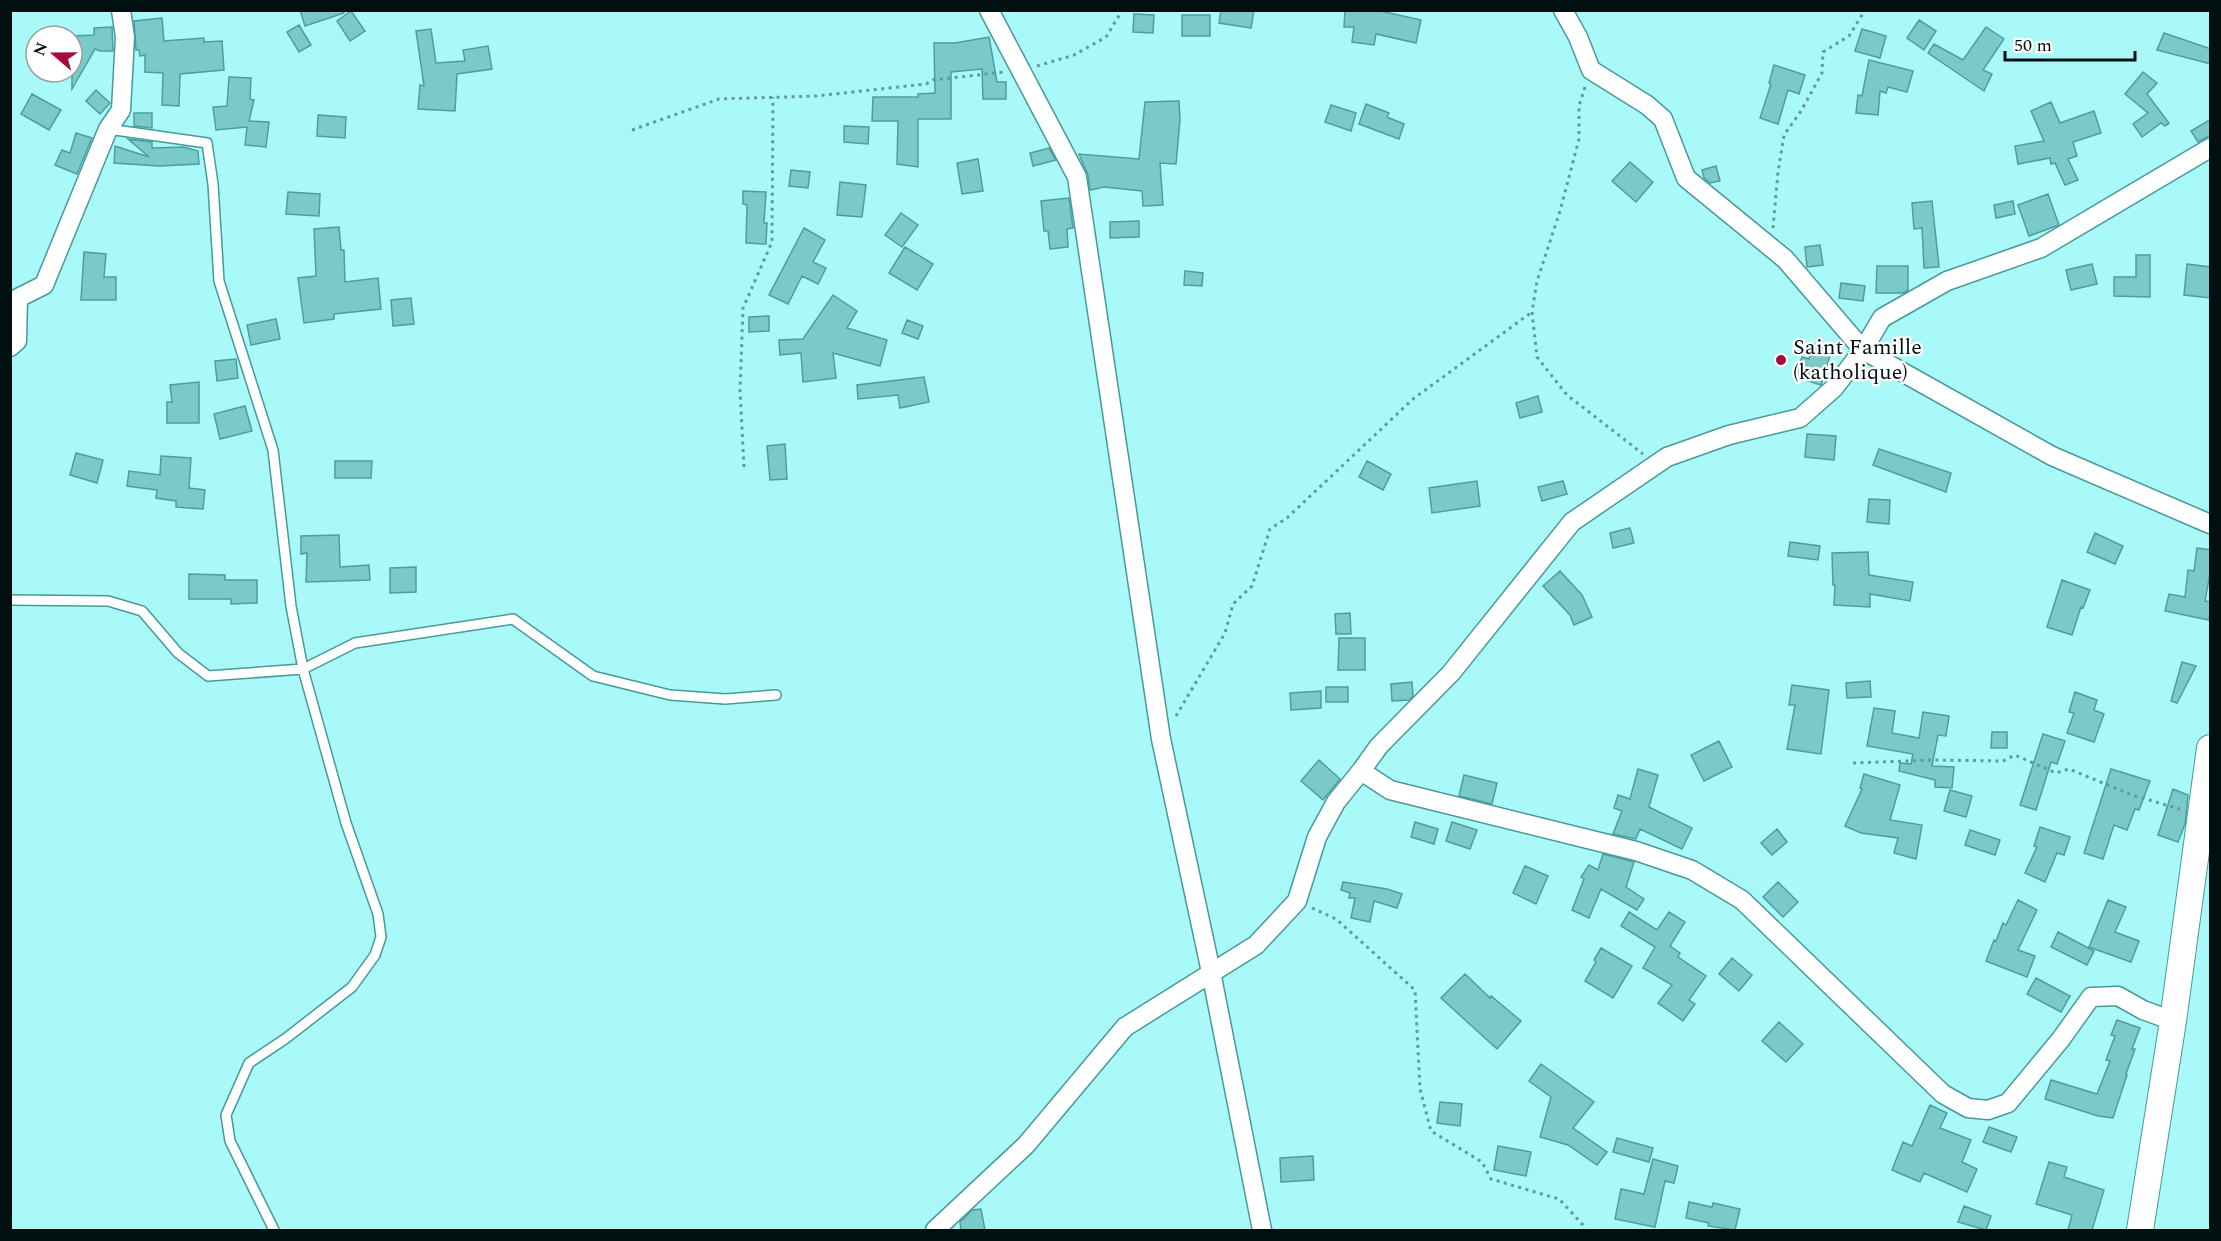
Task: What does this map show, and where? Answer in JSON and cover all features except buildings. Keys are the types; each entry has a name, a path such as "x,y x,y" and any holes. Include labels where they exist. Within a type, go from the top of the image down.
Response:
{"street":[{"path":"10,347 17,341 18,298 44,285 108,129 121,110 125,36 121,10"},
{"path":"990,10 1077,177 1161,739 1211,972 1262,1230"},
{"path":"1563,10 1578,37 1591,70 1647,105 1663,119 1686,178 1785,259 1863,350 2052,456 2211,525"},
{"path":"935,1230 1026,1145 1125,1027 1256,945 1297,901 1317,837 1336,802 1379,746 1451,673 1572,522 1667,457 1729,435 1800,418 1834,388 1863,350 1882,318 1947,281 2041,248 2211,148"},
{"path":"2140,1230 2174,1021 2211,748"},
{"path":"1361,771 1390,790 1636,851 1692,870 1743,900 1943,1094 1968,1108 1988,1110 2008,1103 2061,1039 2091,997 2118,996 2143,1010 2174,1021"}],"lane":[{"path":"108,129 207,143 213,184 219,281 273,450 291,606 303,669 346,823 378,914 381,938 375,955 352,987 285,1039 249,1063 226,1115 230,1141 274,1230"},
{"path":"10,600 108,601 142,611 178,653 208,676 303,669 355,643 513,619 593,676 670,695 725,699 776,695"}],"path":[{"path":"632,130 719,99 816,96 1021,71 1074,55 1106,37 1120,14 1119,10"},
{"path":"1772,248 1778,172 1784,135 1801,111 1822,73 1823,52 1849,36 1865,10"},
{"path":"1591,70 1579,106 1579,139 1538,281 1532,312 1537,357 1567,395 1656,464"},
{"path":"744,467 740,391 743,308 772,242 773,97"},
{"path":"1161,739 1225,633 1233,604 1252,586 1270,529 1287,518 1413,399 1532,312"},
{"path":"1853,763 1933,760 2003,761 2015,755 2056,773 2069,769 2132,795 2202,815"},
{"path":"1297,901 1336,919 1415,990 1420,1089 1431,1131 1482,1162 1491,1179 1559,1199 1584,1230"}],"place":[{"name":"Saint Famille (katholique)","path":"1781,360"}]}
